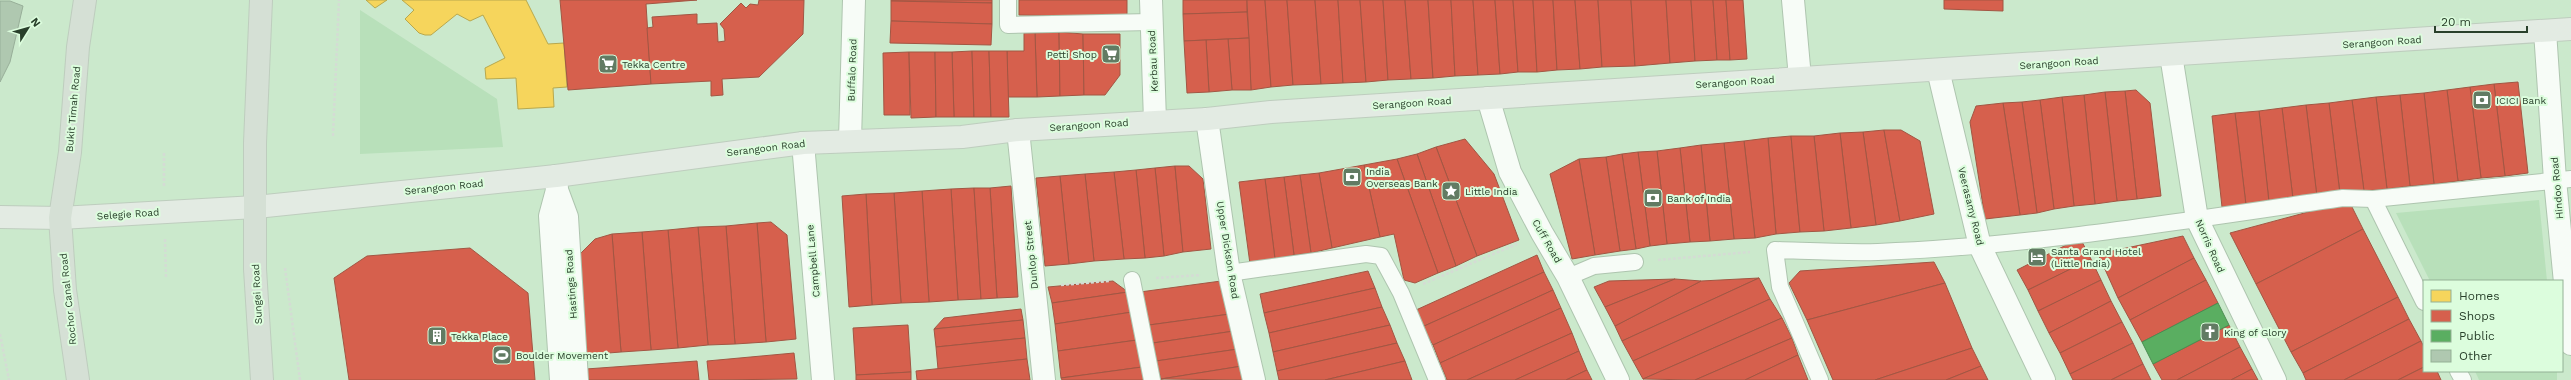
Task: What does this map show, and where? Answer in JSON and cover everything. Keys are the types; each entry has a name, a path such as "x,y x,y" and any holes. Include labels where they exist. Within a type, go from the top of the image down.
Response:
{"highway":[{"name":"Bukit Timah Road","path":"60,218 70,152 78,47 85,0"},
{"path":"256,207 256,143 261,0"},
{"name":"Sungei Road","path":"256,207 255,269 262,380"},
{"name":"Rochor Canal Road","path":"60,218 65,290 78,380"}],"main road":[{"name":"Serangoon Road","path":"256,207 556,183 803,142 962,137 1018,130 1207,119 1488,98 2571,29"},
{"name":"Selegie Road","path":"0,217 60,218 256,207"}],"street":[{"name":"Buffalo Road","path":"850,140 854,0"},
{"name":"Kerbau Road","path":"1151,0 1155,121"},
{"path":"1793,0 1800,78"},
{"name":"Hindoo Road","path":"2545,31 2563,179 2571,344"},
{"name":"Norris Road","path":"2171,55 2186,136 2197,219 2275,380"},
{"name":"Veerasamy Road","path":"1938,70 1980,246 2044,380"},
{"name":"Cuff Road","path":"1488,98 1510,172 1542,233 1568,276 1618,380"},
{"name":"Upper Dickson Road","path":"1207,119 1230,273 1254,380"},
{"name":"Dunlop Street","path":"1018,130 1044,380"},
{"name":"Campbell Lane","path":"803,142 823,380"},
{"name":"Hastings Road","path":"556,183 550,216 561,380"},
{"name":"Hastings Road","path":"556,183 567,217 577,380"}],"lane":[{"path":"1008,0 1008,25 1151,22"},
{"path":"1820,380 1780,287 1775,250 1876,252 1980,246 2086,235 2343,198 2373,199 2563,179"},
{"path":"2373,199 2423,300"},
{"path":"1230,273 1366,254 1381,256 1401,293 1437,380"},
{"path":"1568,276 1594,266 1635,262"},
{"path":"1132,280 1152,380"}],"path":[{"path":"333,136 339,0"},
{"path":"1446,274 1501,250"},
{"path":"1635,262 1775,250"},
{"path":"285,268 300,380"},
{"path":"1034,287 1230,273"},
{"path":"0,334 9,380"}],"green space":[{"path":"360,10 497,99 503,147 360,154"},
{"path":"2539,200 2547,280 2430,280 2396,213"},
{"path":"2475,372 2557,372 2557,380 2479,380"}],"building: Homes":[{"path":"366,0 387,0 375,8"},
{"path":"402,0 526,0 548,44 564,43 567,87 553,88 554,107 518,109 516,78 486,79 485,68 505,58 483,15 470,21 457,14 431,35 425,35 419,33 405,19 414,10"}],"building: Shops":[{"name":"Tekka Centre","path":"560,0 697,0 646,4 651,84 568,90"},
{"path":"759,0 804,0 803,34 759,77 722,79 723,95 711,96 711,81 651,84 647,28 653,27 652,17 697,14 697,24 717,23 718,42 725,41 724,29 720,24 741,3 746,8 750,4 758,5"},
{"path":"992,0 992,3 891,1"},
{"path":"1019,0 1127,0 1127,17 1019,15"},
{"path":"1183,0 1247,0 1247,12 1183,14"},
{"path":"1247,0 1265,0 1271,87 1251,90"},
{"path":"1265,0 1287,0 1293,85 1271,87"},
{"path":"1287,0 1315,0 1321,84 1293,85"},
{"path":"1315,0 1338,0 1343,83 1321,84"},
{"path":"1338,0 1360,0 1366,82 1343,83"},
{"path":"1360,0 1383,0 1388,80 1366,82"},
{"path":"1383,0 1405,0 1411,79 1388,80"},
{"path":"1405,0 1428,0 1433,78 1411,79"},
{"path":"1428,0 1451,0 1455,76 1433,78"},
{"path":"1451,0 1473,0 1478,75 1455,76"},
{"path":"1473,0 1495,0 1500,74 1478,75"},
{"path":"1495,0 1513,0 1518,72 1500,74"},
{"path":"1513,0 1533,0 1537,72 1518,72"},
{"path":"1533,0 1553,0 1557,70 1537,72"},
{"path":"1553,0 1575,0 1580,69 1557,70"},
{"path":"1575,0 1598,0 1602,67 1580,69"},
{"path":"1598,0 1631,0 1635,66 1602,67"},
{"path":"1631,0 1666,0 1670,63 1635,66"},
{"path":"1666,0 1691,0 1695,61 1670,63"},
{"path":"1691,0 1713,0 1717,60 1695,61"},
{"path":"1713,0 1726,0 1730,60 1717,60"},
{"path":"1726,0 1743,0 1747,59 1730,60"},
{"path":"1944,0 2003,0 2003,11 1944,9"},
{"path":"891,1 992,3 992,24 891,21"},
{"path":"1247,12 1249,38 1184,41 1183,14"},
{"path":"891,21 992,24 991,45 890,43"},
{"path":"1059,32 1060,96 1037,97 1035,33"},
{"path":"1059,32 1083,34 1084,95 1060,96"},
{"path":"1024,33 1035,33 1037,97 1008,97 1007,51 1024,51"},
{"path":"1083,34 1120,34 1120,75 1105,95 1084,95"},
{"path":"1249,38 1251,90 1232,90 1228,39"},
{"path":"1228,39 1232,90 1209,92 1206,40"},
{"path":"1206,40 1209,92 1187,93 1184,41"},
{"path":"972,51 974,117 954,117 952,52"},
{"path":"972,51 989,51 991,117 974,117"},
{"path":"989,51 1007,51 1009,117 991,117"},
{"path":"909,52 910,115 884,115 883,53"},
{"path":"909,52 935,52 936,117 911,118"},
{"path":"935,52 952,52 954,117 936,117"},
{"path":"2518,82 2528,173 2505,176 2494,84"},
{"path":"2494,84 2505,176 2481,178 2470,87"},
{"path":"2470,87 2481,178 2458,181 2447,90"},
{"path":"2136,90 2150,103 2161,196 2137,199 2125,91"},
{"path":"2447,90 2458,181 2434,184 2424,93"},
{"path":"2125,91 2137,199 2117,201 2105,92"},
{"path":"2105,92 2117,201 2095,204 2084,95"},
{"path":"2424,93 2434,184 2410,186 2400,95"},
{"path":"2084,95 2095,204 2074,206 2062,97"},
{"path":"2400,95 2410,186 2387,189 2376,97"},
{"path":"2062,97 2074,206 2054,209 2040,100"},
{"path":"2376,97 2387,189 2364,191 2352,100"},
{"path":"2040,100 2054,209 2037,213 2022,102"},
{"path":"2352,100 2364,191 2340,194 2329,103"},
{"path":"2022,102 2037,213 2020,215 2003,103"},
{"path":"2003,103 2020,215 1985,219 1970,122 1976,106"},
{"path":"2329,103 2340,194 2317,197 2306,105"},
{"path":"2306,105 2317,197 2293,199 2282,108"},
{"path":"2282,108 2293,199 2269,202 2259,111"},
{"path":"2259,111 2269,202 2246,205 2235,113"},
{"path":"2235,113 2246,205 2222,207 2212,116"},
{"path":"1884,130 1900,221 1876,225 1863,132"},
{"path":"1884,130 1901,130 1920,141 1934,214 1900,221"},
{"path":"1863,132 1876,225 1851,228 1840,133"},
{"path":"1840,133 1851,228 1824,231 1814,136"},
{"path":"1791,136 1800,232 1776,234 1768,138"},
{"path":"1791,136 1814,136 1824,231 1800,232"},
{"path":"1768,138 1776,234 1755,238 1744,141"},
{"path":"1465,139 1494,174 1519,240 1477,256 1436,147"},
{"path":"1744,141 1755,238 1734,239 1724,143"},
{"path":"1724,143 1734,239 1710,241 1701,145"},
{"path":"1701,145 1710,241 1690,242 1680,148"},
{"path":"1436,147 1477,256 1456,266 1417,154"},
{"path":"1680,148 1690,242 1667,244 1657,151"},
{"name":"Bank of India","path":"1657,151 1667,244 1650,246 1638,152"},
{"path":"1638,152 1650,246 1636,249 1622,154"},
{"path":"1417,154 1456,266 1438,273 1397,159"},
{"path":"1622,154 1636,249 1620,251 1606,157"},
{"path":"1606,157 1620,251 1595,255 1579,159"},
{"path":"1397,159 1438,273 1415,283 1404,280 1394,234 1380,237 1364,165"},
{"path":"1579,159 1595,255 1572,259 1550,174"},
{"path":"1364,165 1380,237 1332,248 1319,173"},
{"path":"1175,166 1183,252 1164,256 1155,168"},
{"path":"1175,166 1189,166 1203,179 1211,249 1183,252"},
{"path":"1155,168 1164,256 1145,258 1136,170"},
{"path":"1136,170 1145,258 1124,259 1114,172"},
{"path":"1114,172 1124,259 1094,261 1085,174"},
{"path":"1319,173 1332,248 1311,253 1300,175"},
{"path":"1085,174 1094,261 1069,264 1060,176"},
{"path":"1300,175 1311,253 1294,255 1284,177"},
{"path":"1060,176 1069,264 1045,266 1036,178"},
{"path":"1284,177 1294,255 1275,259 1265,179"},
{"path":"1265,179 1275,259 1250,264 1239,182"},
{"path":"1011,186 1018,297 997,298 990,188"},
{"path":"974,188 981,299 958,300 951,189"},
{"path":"974,188 990,188 997,298 981,299"},
{"path":"951,189 958,300 929,302 922,191"},
{"path":"922,191 929,302 901,303 894,193"},
{"path":"894,193 901,303 872,305 866,194"},
{"path":"866,194 872,305 849,307 842,196"},
{"path":"2349,201 2363,229 2256,284 2230,233"},
{"path":"771,222 787,235 796,339 766,342 757,223"},
{"path":"757,223 766,342 735,344 726,226"},
{"path":"726,226 735,344 708,345 698,227"},
{"path":"698,227 708,345 678,348 668,230"},
{"path":"2363,229 2398,297 2291,352 2256,284"},
{"path":"668,230 678,348 651,350 642,232"},
{"path":"642,232 651,350 621,352 612,234"},
{"path":"612,234 621,352 583,355 577,257 595,239"},
{"path":"2183,236 2194,258 2118,298 2098,254"},
{"path":"2080,238 2091,259 2028,290 2017,270"},
{"name":"Tekka Place","path":"470,248 528,293 535,380 349,380 334,278 367,256"},
{"path":"1537,255 1544,272 1422,327 1416,310"},
{"path":"2194,258 2206,280 2130,320 2118,298"},
{"path":"2091,259 2101,280 2038,311 2028,290"},
{"path":"1934,262 1945,283 1807,320 1789,283 1800,271"},
{"path":"1368,271 1375,288 1264,313 1260,294"},
{"path":"1544,272 1553,290 1433,345 1422,327"},
{"path":"1759,278 1622,341 1615,326 1701,281"},
{"path":"1759,278 1770,299 1633,361 1622,341"},
{"path":"1675,279 1605,307 1594,287 1609,281"},
{"path":"1675,279 1701,281 1615,326 1605,307"},
{"path":"2101,280 2111,301 2049,333 2038,311"},
{"path":"2206,280 2218,303 2142,342 2130,320"},
{"path":"1113,281 1128,292 1052,303 1048,287"},
{"path":"1221,281 1230,314 1149,325 1140,292"},
{"path":"1945,283 1972,348 1875,380 1833,380 1807,320"},
{"path":"1375,288 1382,307 1269,333 1264,313"},
{"path":"1553,290 1561,308 1440,363 1433,345"},
{"path":"1128,292 1132,312 1055,324 1052,303"},
{"path":"2398,297 2409,319 2303,373 2291,352"},
{"path":"1770,299 1782,318 1643,379 1633,361"},
{"path":"2111,301 2122,322 2060,353 2049,333"},
{"path":"1382,307 1390,325 1273,352 1269,333"},
{"path":"1561,308 1572,333 1467,380 1447,380 1440,363"},
{"path":"1021,309 1023,320 934,329 944,318"},
{"path":"1132,312 1137,340 1058,351 1055,324"},
{"path":"1230,314 1234,331 1153,343 1149,325"},
{"path":"1782,318 1792,338 1695,380 1643,379"},
{"path":"2409,319 2421,341 2344,380 2306,380 2303,373"},
{"path":"1023,320 1025,338 936,347 934,329"},
{"path":"2122,322 2133,343 2070,374 2060,353"},
{"path":"908,325 911,372 856,375 853,328"},
{"path":"1390,325 1397,343 1277,371 1273,352"},
{"path":"2229,325 2240,347 2177,380 2162,380 2153,364"},
{"path":"1234,331 1238,349 1156,361 1153,343"},
{"path":"1572,333 1579,351 1515,380 1467,380"},
{"path":"1025,338 1027,359 938,369 936,347"},
{"path":"1792,338 1798,355 1745,380 1695,380"},
{"path":"1137,340 1142,367 1061,378 1058,351"},
{"path":"2421,341 2423,345 2423,368 2398,380 2344,380"},
{"path":"1397,343 1405,361 1325,380 1279,380 1277,371"},
{"path":"2133,343 2143,364 2111,380 2073,380 2070,374"},
{"path":"2240,347 2252,369 2231,380 2177,380"},
{"path":"1972,348 1981,366 1946,380 1875,380"},
{"path":"1238,349 1242,366 1161,379 1156,361"},
{"path":"1579,351 1587,370 1566,380 1515,380"},
{"path":"794,353 797,379 709,380 707,361"},
{"path":"1798,355 1808,380 1745,380"},
{"path":"1027,359 1030,380 917,380 916,371"},
{"path":"697,361 699,380 587,380 586,369"},
{"path":"1405,361 1412,380 1325,380"},
{"path":"2143,364 2151,380 2111,380"},
{"path":"1242,366 1245,380 1161,379"},
{"path":"1981,366 1988,380 1946,380"},
{"path":"1142,367 1144,380 1062,380 1061,378"},
{"path":"2423,368 2423,372 2437,372 2441,380 2398,380"},
{"path":"2252,369 2258,380 2231,380"},
{"path":"1587,370 1592,380 1566,380"},
{"path":"911,372 911,380 856,380 856,375"}],"building: Public":[{"path":"2218,303 2229,325 2153,364 2142,342"}],"building: Other":[{"path":"0,1 10,1 23,6 10,62 0,82"}],"place":[{"name":"Petti Shop","path":"1111,54"},
{"name":"Tekka Centre","path":"608,64"},
{"name":"ICICI Bank","path":"2482,100"},
{"name":"India Overseas Bank","path":"1352,177"},
{"name":"Little India","path":"1451,191"},
{"name":"Bank of India","path":"1653,198"},
{"name":"Santa Grand Hotel (Little India)","path":"2037,257"},
{"name":"King of Glory","path":"2210,332"},
{"name":"Tekka Place","path":"437,336"},
{"name":"Boulder Movement","path":"502,355"}]}
